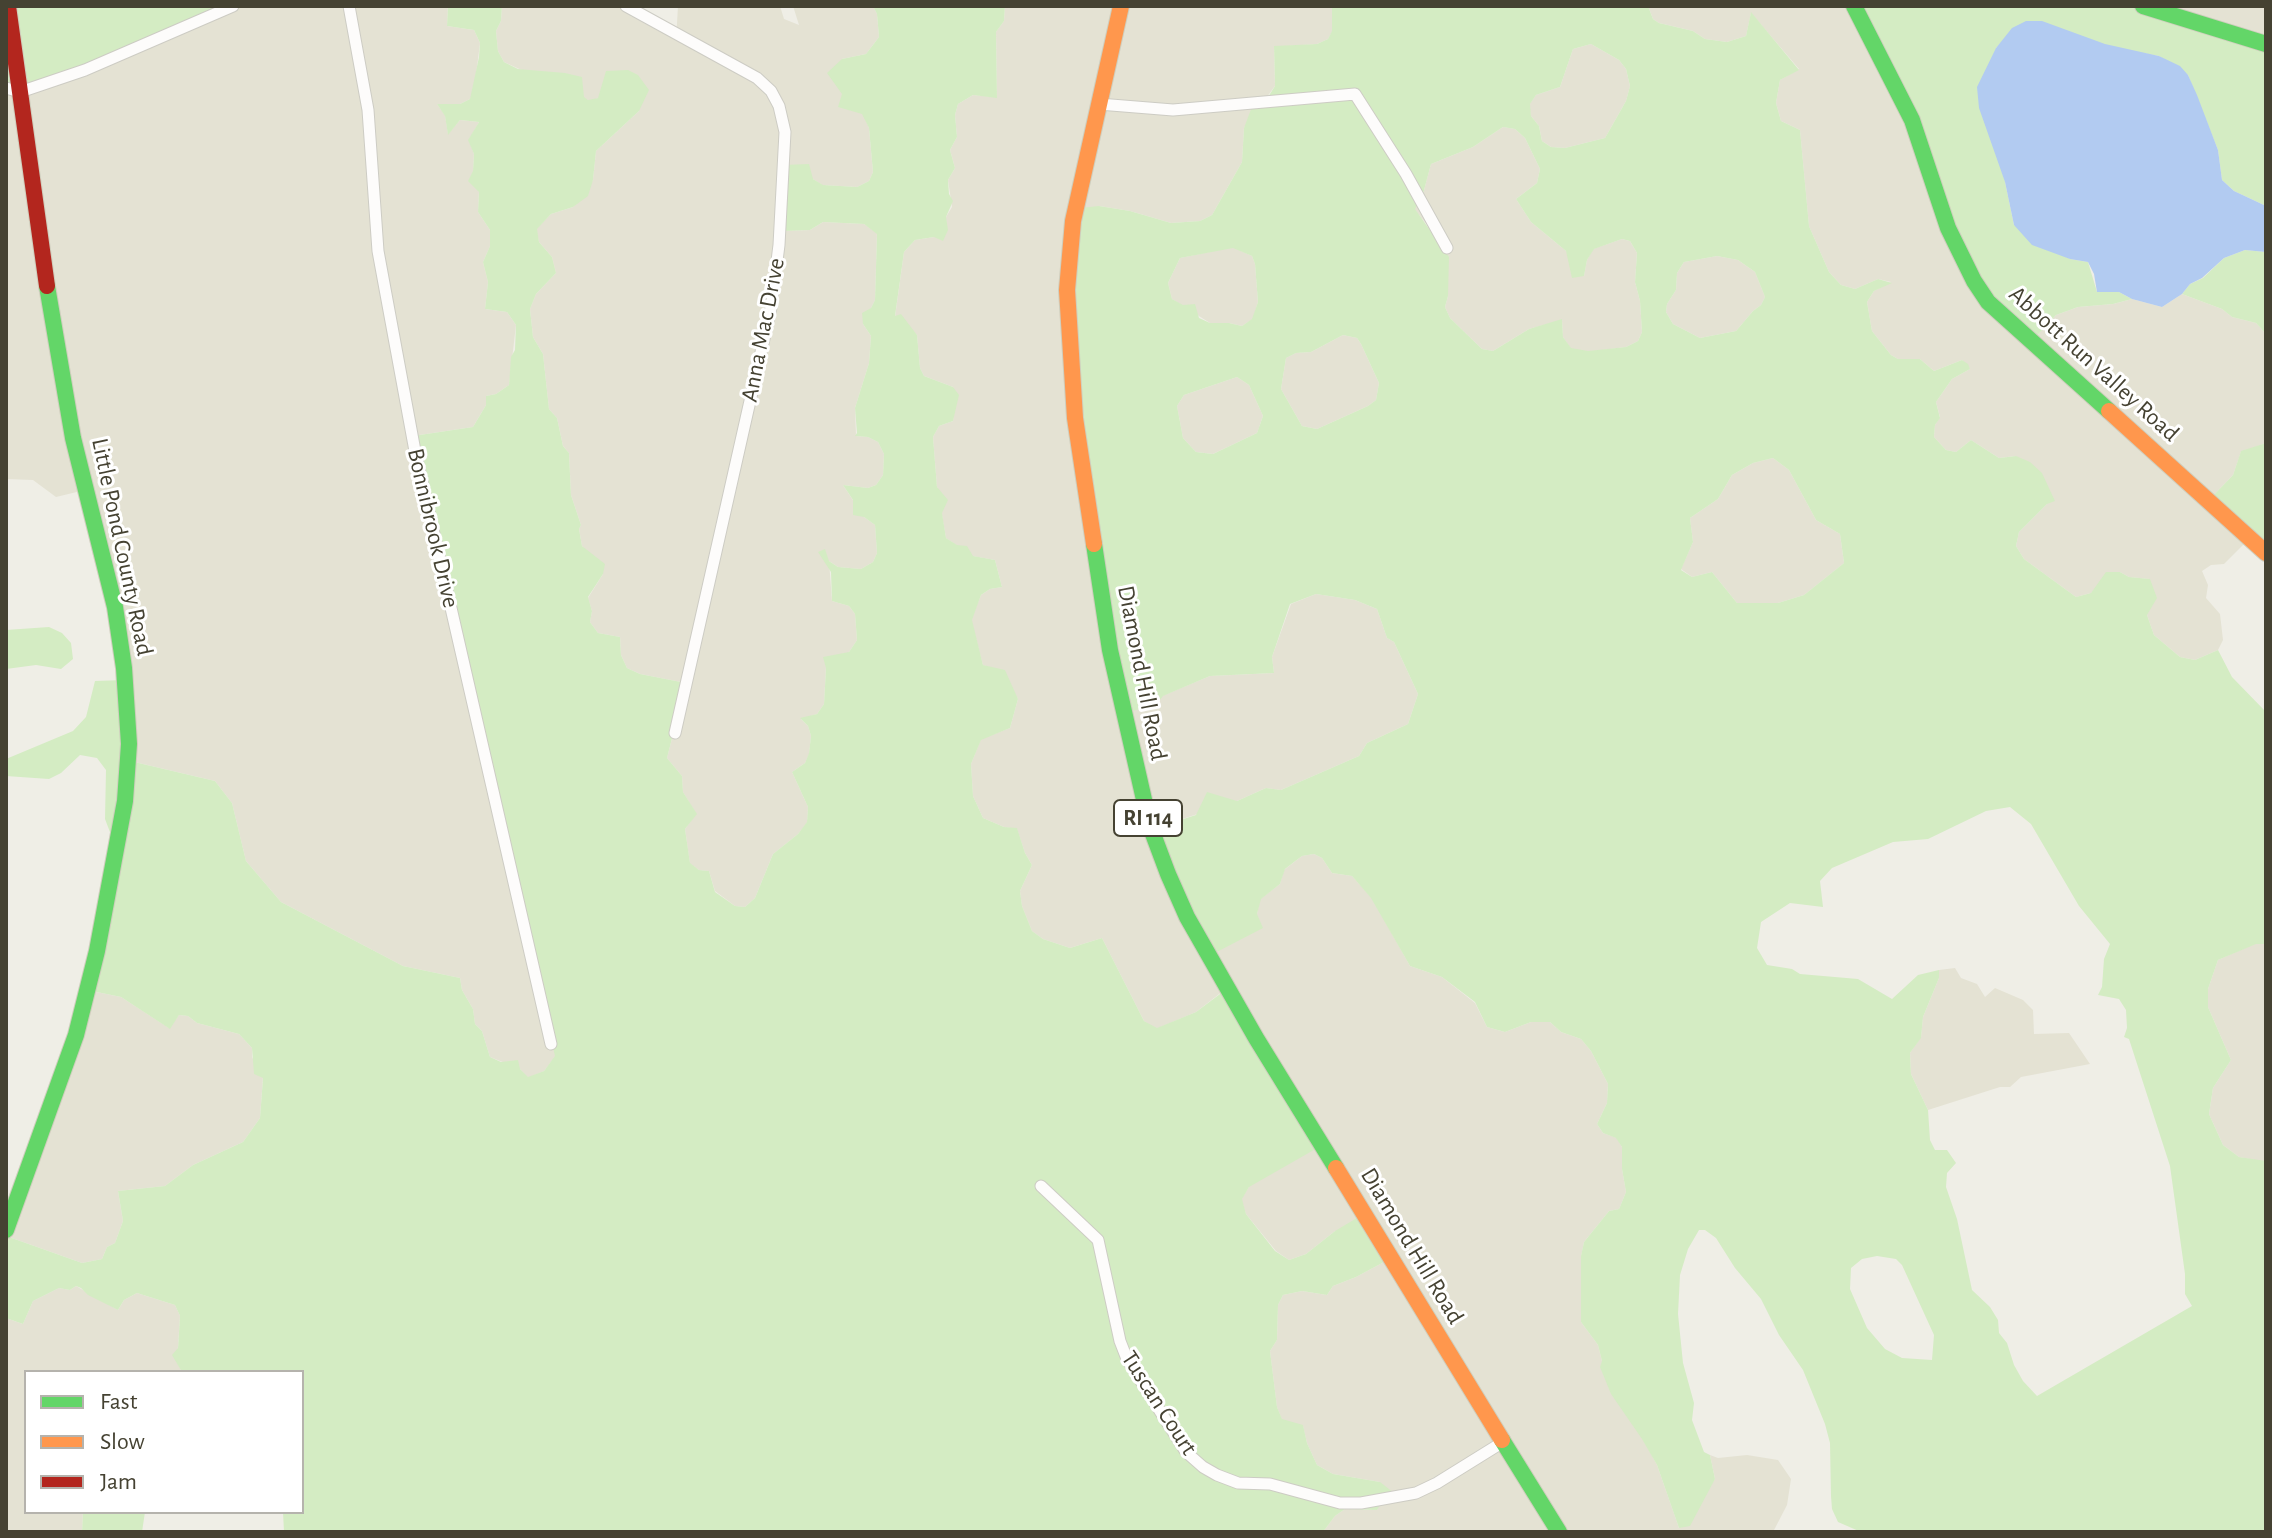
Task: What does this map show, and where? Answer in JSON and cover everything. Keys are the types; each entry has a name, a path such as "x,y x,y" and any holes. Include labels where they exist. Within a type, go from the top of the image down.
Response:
{"street":[{"name":"Little Pond County Road","path":"6,1230 76,1035 97,951 125,801 129,744 127,696 115,607 64,391 13,90 8,6"},
{"path":"13,90 85,70 233,6"},
{"name":"Bonnibrook Drive","path":"349,6 368,110 378,251 415,451 551,1044"},
{"name":"Anna Mac Drive","path":"626,6 757,78 771,91 779,106 785,132 779,245 771,308 675,733"},
{"name":"Diamond Hill Road","path":"1121,6 1073,221 1067,290 1074,404 1110,650 1150,826 1168,874 1210,958 1559,1532"},
{"name":"Abbott Run Valley Road","path":"1854,6 1912,120 1951,236 1988,302 2266,553"},
{"path":"2143,6 2266,44"},
{"path":"1099,104 1173,110 1355,94 1406,174 1447,248"},
{"name":"Tuscan Court","path":"1041,1186 1098,1240 1120,1341 1127,1359 1186,1452 1203,1467 1238,1483 1270,1484 1340,1503 1361,1503 1416,1493 1503,1442"}],"shaded area":[{"path":"241,6 448,6 447,26 474,30 480,43 474,91 470,99 460,104 437,104 445,115 448,134 460,120 479,122 469,140 479,192 478,212 490,230 490,246 483,262 488,282 485,309 507,312 516,325 509,385 496,394 486,396 486,405 473,427 413,436 526,948 556,1056 544,1071 528,1078 520,1069 490,1057 460,978 403,966 281,902 246,861 232,803 215,781 130,761 127,692 85,490 56,497 33,480 6,479 6,88"},
{"path":"502,6 618,6 676,40 678,6 780,6 784,19 799,25 793,6 873,6 877,14 879,37 866,54 842,59 869,128 873,172 869,181 857,187 822,185 813,179 781,227 785,231 810,230 823,222 864,224 877,233 875,300 863,324 871,336 869,363 855,408 856,436 878,442 884,454 883,475 876,485 868,488 843,485 864,517 875,525 877,553 873,562 861,569 838,567 829,561 832,601 849,606 855,614 857,640 849,652 826,668 824,704 817,714 801,719 808,726 811,736 809,754 805,763 792,772 808,807 807,823 773,854 755,898 745,907 735,906 715,891 709,871 699,870 690,864 685,829 696,814 683,792 682,776 667,758 686,683 640,674 627,668 621,655 620,637 598,633 590,622 592,611 588,598 603,574 582,546 581,525 571,495 569,453 563,446 557,418 549,409 543,354 533,337 530,309 536,294 556,273 552,257 539,242 536,229 551,214 573,207 593,180 596,151 639,111 598,98 590,101 504,62 498,51 496,31 501,21"},
{"path":"1005,6 1332,6 1332,32 1328,39 1317,44 1274,47 1275,86 1244,128 1242,162 1212,215 1200,221 1171,223 1099,206 1162,696 1210,676 1274,673 1272,657 1291,604 1316,594 1355,600 1377,609 1387,638 1394,642 1418,694 1408,724 1367,743 1359,756 1281,790 1266,788 1155,828 1257,914 1260,899 1280,884 1284,870 1302,856 1314,854 1322,858 1332,873 1352,876 1372,898 1410,966 1442,977 1475,1003 1487,1027 1505,1032 1531,1022 1550,1022 1561,1032 1581,1039 1591,1051 1608,1084 1607,1103 1597,1124 1603,1133 1617,1138 1622,1147 1626,1192 1619,1209 1609,1211 1584,1242 1581,1257 1581,1322 1598,1345 1602,1361 1657,1465 1679,1528 1715,1479 1710,1455 1718,1458 1747,1455 1778,1460 1791,1479 1787,1505 1773,1532 1323,1532 1345,1509 1377,1510 1380,1482 1333,1474 1317,1465 1303,1426 1282,1420 1277,1407 1270,1351 1277,1340 1278,1305 1283,1295 1302,1291 1327,1295 1333,1286 1384,1262 1335,1231 1306,1254 1289,1260 1276,1251 1246,1214 1241,1199 1249,1187 1223,991 1196,1012 1156,1029 1144,1021 1102,938 1070,948 1043,939 1032,931 1020,891 1032,865 1017,829 983,818 973,796 971,764 981,739 1010,728 1018,699 1001,671 983,665 971,620 981,595 990,589 1002,587 995,560 972,556 946,538 937,487 933,437 939,426 953,421 953,387 924,376 920,368 917,335 895,317 904,252 915,240 934,237 952,207 948,180 955,168 950,150 957,137 955,115 958,104 973,95 997,97 996,32 1004,21"},
{"path":"1648,6 1853,6 2031,342 2056,315 2078,307 2132,299 2162,307 2182,294 2222,309 2232,317 2256,323 2266,334 2266,443 2241,452 2233,475 2208,501 2248,540 2224,564 2211,565 2202,571 2208,585 2206,598 2220,614 2223,640 2218,650 2195,660 2180,657 2154,635 2147,615 2149,579 2129,577 2120,572 2091,593 2076,597 2024,559 2016,546 2019,532 2047,504 2016,456 1999,458 1971,440 1956,452 1946,450 1934,437 1935,425 1940,417 1936,402 1952,379 1970,369 1962,360 1934,371 1920,359 1898,359 1891,355 1872,331 1867,302 1874,291 1891,282 1878,279 1855,289 1841,285 1829,272 1809,226 1800,130 1781,121 1776,103 1780,80 1799,69 1751,13 1746,36 1727,42 1705,39 1693,31 1659,23 1653,19"},
{"path":"2131,6 2266,6 2266,47"},
{"path":"1591,44 1619,60 1626,69 1630,86 1626,101 1605,138 1565,148 1551,147 1542,141 1529,105 1536,95 1560,87 1573,49"},
{"path":"1503,127 1515,129 1525,138 1540,169 1537,183 1516,199 1531,222 1566,251 1584,276 1593,249 1622,239 1630,241 1637,253 1635,282 1642,332 1638,341 1626,347 1588,352 1571,349 1563,337 1562,320 1529,329 1493,351 1482,349 1450,318 1445,307 1448,296 1433,232 1414,209 1423,194 1431,164 1473,147"},
{"path":"1233,247 1252,256 1255,264 1258,302 1253,319 1242,326 1210,323 1172,299 1168,283 1180,258"},
{"path":"1717,256 1738,260 1755,272 1765,297 1736,331 1700,338 1673,324 1666,312 1667,304 1676,290 1677,273 1684,262"},
{"path":"1343,335 1357,338 1361,344 1379,383 1376,400 1317,429 1302,426 1281,389 1286,358 1296,353 1311,352"},
{"path":"1237,377 1249,385 1263,416 1257,433 1213,454 1196,452 1183,438 1177,406 1184,395"},
{"path":"1773,458 1789,470 1816,520 1840,534 1844,563 1804,595 1778,603 1737,603 1712,572 1692,577 1681,569 1693,542 1690,518 1718,499 1732,475 1753,463"},
{"path":"2256,943 2266,944 2265,1162 2239,1157 2223,1145 2209,1114 2213,1088 2231,1060 2208,1007 2208,989 2218,960"},
{"path":"1955,968 1961,978 1977,984 1985,997 1995,988 2023,1000 2033,1010 2034,1034 2069,1033 2090,1064 2021,1077 2010,1087 2000,1087 1928,1110 1911,1074 1910,1053 1921,1037 1923,1017 1939,978 1939,970"},
{"path":"92,991 121,997 169,1028 179,1015 239,1034 252,1048 252,1057 263,1077 260,1118 243,1142 193,1165 165,1186 118,1191 123,1221 115,1243 107,1247 102,1259 82,1263 9,1237"},
{"path":"76,1286 118,1310 124,1300 137,1293 175,1305 180,1316 177,1361 181,1370 24,1370 24,1514 83,1514 82,1532 6,1532 6,1318 23,1324 33,1301 59,1288 70,1290"}],"green space":[{"path":"6,6 241,6 213,15 68,79 6,88"},
{"path":"448,6 502,6 501,21 496,31 498,51 504,62 518,69 582,77 584,97 588,100 598,98 606,71 628,70 638,75 649,90 639,111 596,151 588,196 573,207 551,214 537,229 539,242 552,257 556,273 536,294 530,309 533,337 543,354 549,409 557,418 563,446 569,453 571,495 581,525 582,546 605,564 603,574 588,597 592,611 590,622 598,633 620,637 621,655 627,668 640,674 686,683 667,758 682,776 683,792 697,814 685,829 690,863 699,870 709,871 715,892 735,906 745,907 755,898 773,854 798,834 807,822 808,807 792,772 805,763 809,753 811,736 808,726 800,718 817,714 824,704 826,668 823,657 849,652 857,640 855,614 849,606 832,601 831,572 818,552 825,549 829,561 838,567 861,569 873,562 877,553 875,525 864,517 853,515 853,500 843,485 868,488 876,485 883,475 884,454 878,442 855,436 855,408 869,363 871,336 863,324 862,313 871,308 875,300 877,234 864,224 823,222 810,230 785,231 783,165 809,164 813,179 823,185 857,187 869,181 873,172 869,128 862,114 838,107 842,94 827,73 842,59 866,54 879,37 877,14 873,6 1005,6 1004,21 996,32 997,98 973,95 958,104 955,115 957,137 950,150 955,168 948,180 953,201 946,217 948,230 943,241 934,237 915,240 904,252 895,316 901,314 917,335 920,368 924,376 953,387 959,395 953,421 939,426 933,437 937,487 948,500 942,513 946,538 957,545 967,546 973,556 995,560 1002,587 990,589 981,595 972,620 983,665 1005,670 1018,699 1010,728 981,740 971,764 973,796 983,818 1004,827 1017,828 1032,865 1020,891 1032,931 1043,939 1070,948 1102,938 1144,1021 1157,1028 1196,1012 1224,991 1319,1147 1249,1187 1242,1199 1246,1214 1275,1251 1289,1260 1306,1254 1362,1215 1384,1262 1333,1286 1327,1295 1302,1291 1283,1295 1278,1305 1277,1340 1270,1351 1277,1407 1282,1419 1303,1425 1317,1465 1333,1474 1380,1482 1394,1493 1384,1498 1377,1510 1345,1509 1323,1532 284,1532 283,1514 304,1514 304,1370 181,1370 172,1355 178,1348 180,1316 175,1305 137,1293 124,1300 118,1310 76,1286 70,1290 59,1288 33,1301 23,1324 6,1318 6,1242 9,1237 82,1263 102,1259 107,1247 115,1243 123,1221 118,1191 165,1186 193,1165 243,1142 260,1118 263,1078 254,1074 252,1048 239,1034 179,1015 170,1029 121,997 92,991 116,848 105,819 106,770 97,758 80,755 61,773 49,779 6,776 6,759 73,731 86,717 95,681 125,680 130,761 215,781 232,803 246,861 281,902 403,966 460,978 490,1057 501,1062 518,1060 520,1069 528,1077 544,1071 555,1056 413,436 473,427 486,405 486,396 496,394 509,385 511,357 515,350 516,325 507,312 485,309 488,282 483,262 490,246 490,230 478,212 479,192 468,181 473,171 474,154 468,140 479,122 460,120 448,135 445,116 437,104 460,104 470,99 480,43 474,30 447,26"},
{"path":"1332,6 1648,6 1653,19 1659,23 1693,31 1705,39 1727,42 1746,36 1751,12 1799,70 1780,80 1776,103 1781,121 1800,130 1809,226 1829,272 1841,285 1855,289 1878,279 1892,283 1874,291 1867,302 1872,331 1891,355 1898,359 1920,359 1934,371 1962,360 1968,364 1970,369 1952,379 1936,402 1940,418 1935,425 1934,437 1946,450 1956,452 1971,440 1999,458 2016,456 2030,462 2042,473 2055,501 2047,504 2019,532 2016,546 2024,559 2076,597 2091,593 2106,572 2150,579 2157,598 2147,615 2154,635 2180,657 2195,660 2218,650 2232,677 2266,712 2266,944 2256,944 2218,960 2208,989 2208,1007 2231,1060 2213,1088 2209,1114 2223,1145 2239,1157 2266,1161 2266,1532 1861,1532 1838,1522 1832,1509 1830,1443 1803,1370 1779,1335 1761,1299 1735,1268 1716,1238 1705,1230 1699,1230 1688,1249 1680,1275 1678,1314 1683,1363 1694,1403 1692,1420 1704,1452 1710,1455 1715,1479 1690,1526 1679,1528 1657,1465 1611,1394 1600,1367 1602,1361 1598,1345 1581,1322 1581,1256 1584,1242 1609,1211 1619,1209 1626,1192 1622,1147 1616,1138 1603,1133 1597,1124 1607,1103 1608,1084 1591,1051 1581,1039 1561,1032 1550,1022 1531,1022 1505,1032 1487,1027 1475,1002 1442,977 1410,966 1371,898 1352,876 1332,873 1322,858 1314,854 1302,856 1285,869 1280,884 1261,899 1257,914 1263,928 1207,957 1155,828 1196,815 1207,792 1237,801 1266,788 1281,790 1359,756 1367,743 1408,724 1418,694 1394,642 1387,638 1377,609 1355,600 1316,594 1290,604 1272,657 1274,673 1210,676 1163,696 1156,705 1128,712 1093,514 1069,292 1080,208 1099,206 1130,211 1171,223 1200,221 1212,215 1242,162 1244,128 1253,104 1265,102 1275,86 1274,46 1317,44 1328,39 1332,31","holes":["1591,44 1619,60 1626,69 1630,86 1626,101 1605,138 1565,148 1551,147 1542,141 1539,126 1531,116 1530,104 1536,95 1560,87 1573,49","1503,127 1515,129 1525,138 1540,169 1537,183 1516,199 1531,222 1566,251 1572,278 1584,276 1587,260 1594,249 1622,239 1630,241 1637,253 1635,282 1642,332 1638,341 1626,347 1588,351 1571,348 1563,337 1562,319 1529,329 1493,351 1482,349 1450,318 1445,307 1449,257 1415,209 1423,194 1431,164 1473,147","1233,248 1252,256 1258,302 1252,319 1242,326 1210,323 1199,318 1195,304 1183,305 1172,299 1168,283 1180,258","1717,256 1738,260 1755,272 1765,297 1736,331 1700,338 1673,324 1666,312 1667,304 1676,290 1677,273 1684,262","1343,335 1357,338 1379,383 1376,400 1317,429 1302,426 1281,389 1286,358 1296,353 1311,352","1237,377 1249,385 1263,416 1257,433 1213,454 1196,452 1183,438 1177,406 1184,395","1773,458 1789,470 1816,520 1840,534 1844,563 1804,595 1778,603 1737,603 1712,572 1692,577 1681,570 1693,542 1690,518 1718,499 1732,475 1753,463","2010,807 2031,824 2079,906 2110,944 2104,959 2102,987 2098,995 2119,999 2126,1010 2124,1037 2129,1039 2170,1166 2185,1294 2192,1306 2037,1396 2014,1365 2007,1343 1999,1333 1998,1320 1990,1307 1972,1290 1957,1219 1946,1187 1947,1173 1956,1163 1947,1150 1935,1150 1930,1140 1928,1110 1911,1074 1910,1053 1921,1038 1923,1017 1939,978 1939,970 1918,975 1892,999 1858,979 1800,974 1792,969 1767,965 1757,948 1761,922 1790,903 1823,907 1820,881 1832,868 1893,842 1928,839 1986,811","1877,1256 1896,1259 1902,1265 1934,1335 1932,1360 1902,1358 1885,1349 1867,1328 1850,1289 1851,1268 1862,1259"]},
{"path":"1853,6 2131,6 2266,47 2266,206 2234,191 2222,180 2218,150 2188,75 2159,56 2013,30 1996,48 2005,182 2014,225 2070,259 2088,262 2097,292 2119,292 2132,299 2078,307 2056,315 2031,342 1973,286 1924,154"},
{"path":"2245,250 2266,252 2266,334 2256,323 2232,317 2222,309 2182,294 2224,258"},
{"path":"2266,443 2266,555 2208,501 2233,475 2241,451"},
{"path":"49,627 62,633 71,643 73,659 61,669 36,665 6,669 6,630"},
{"path":"83,1514 145,1514 142,1532 82,1532"}],"water":[{"path":"2026,21 2042,21 2105,44 2159,56 2180,66 2188,75 2218,150 2222,180 2234,191 2266,206 2266,252 2245,250 2224,258 2162,307 2119,292 2097,292 2088,262 2032,245 2014,225 2005,182 1979,108 1977,87 1996,48 2012,28"}],"traffic: fast":[{"path":"1854,6 1912,120 1948,228 1974,281 1988,302 2109,411"},
{"path":"2143,6 2266,44"},
{"path":"6,1230 76,1035 97,951 125,801 129,744 124,668 115,607 73,438 47,286"},
{"path":"1094,544 1110,650 1150,826 1168,874 1187,917 1256,1038 1336,1168"},
{"path":"1502,1440 1559,1532"}],"traffic: slow":[{"path":"1094,544 1075,418 1067,290 1073,221 1121,6"},
{"path":"2109,411 2266,553"},
{"path":"1336,1168 1502,1440"}],"traffic: jam":[{"path":"8,6 47,286"}]}
